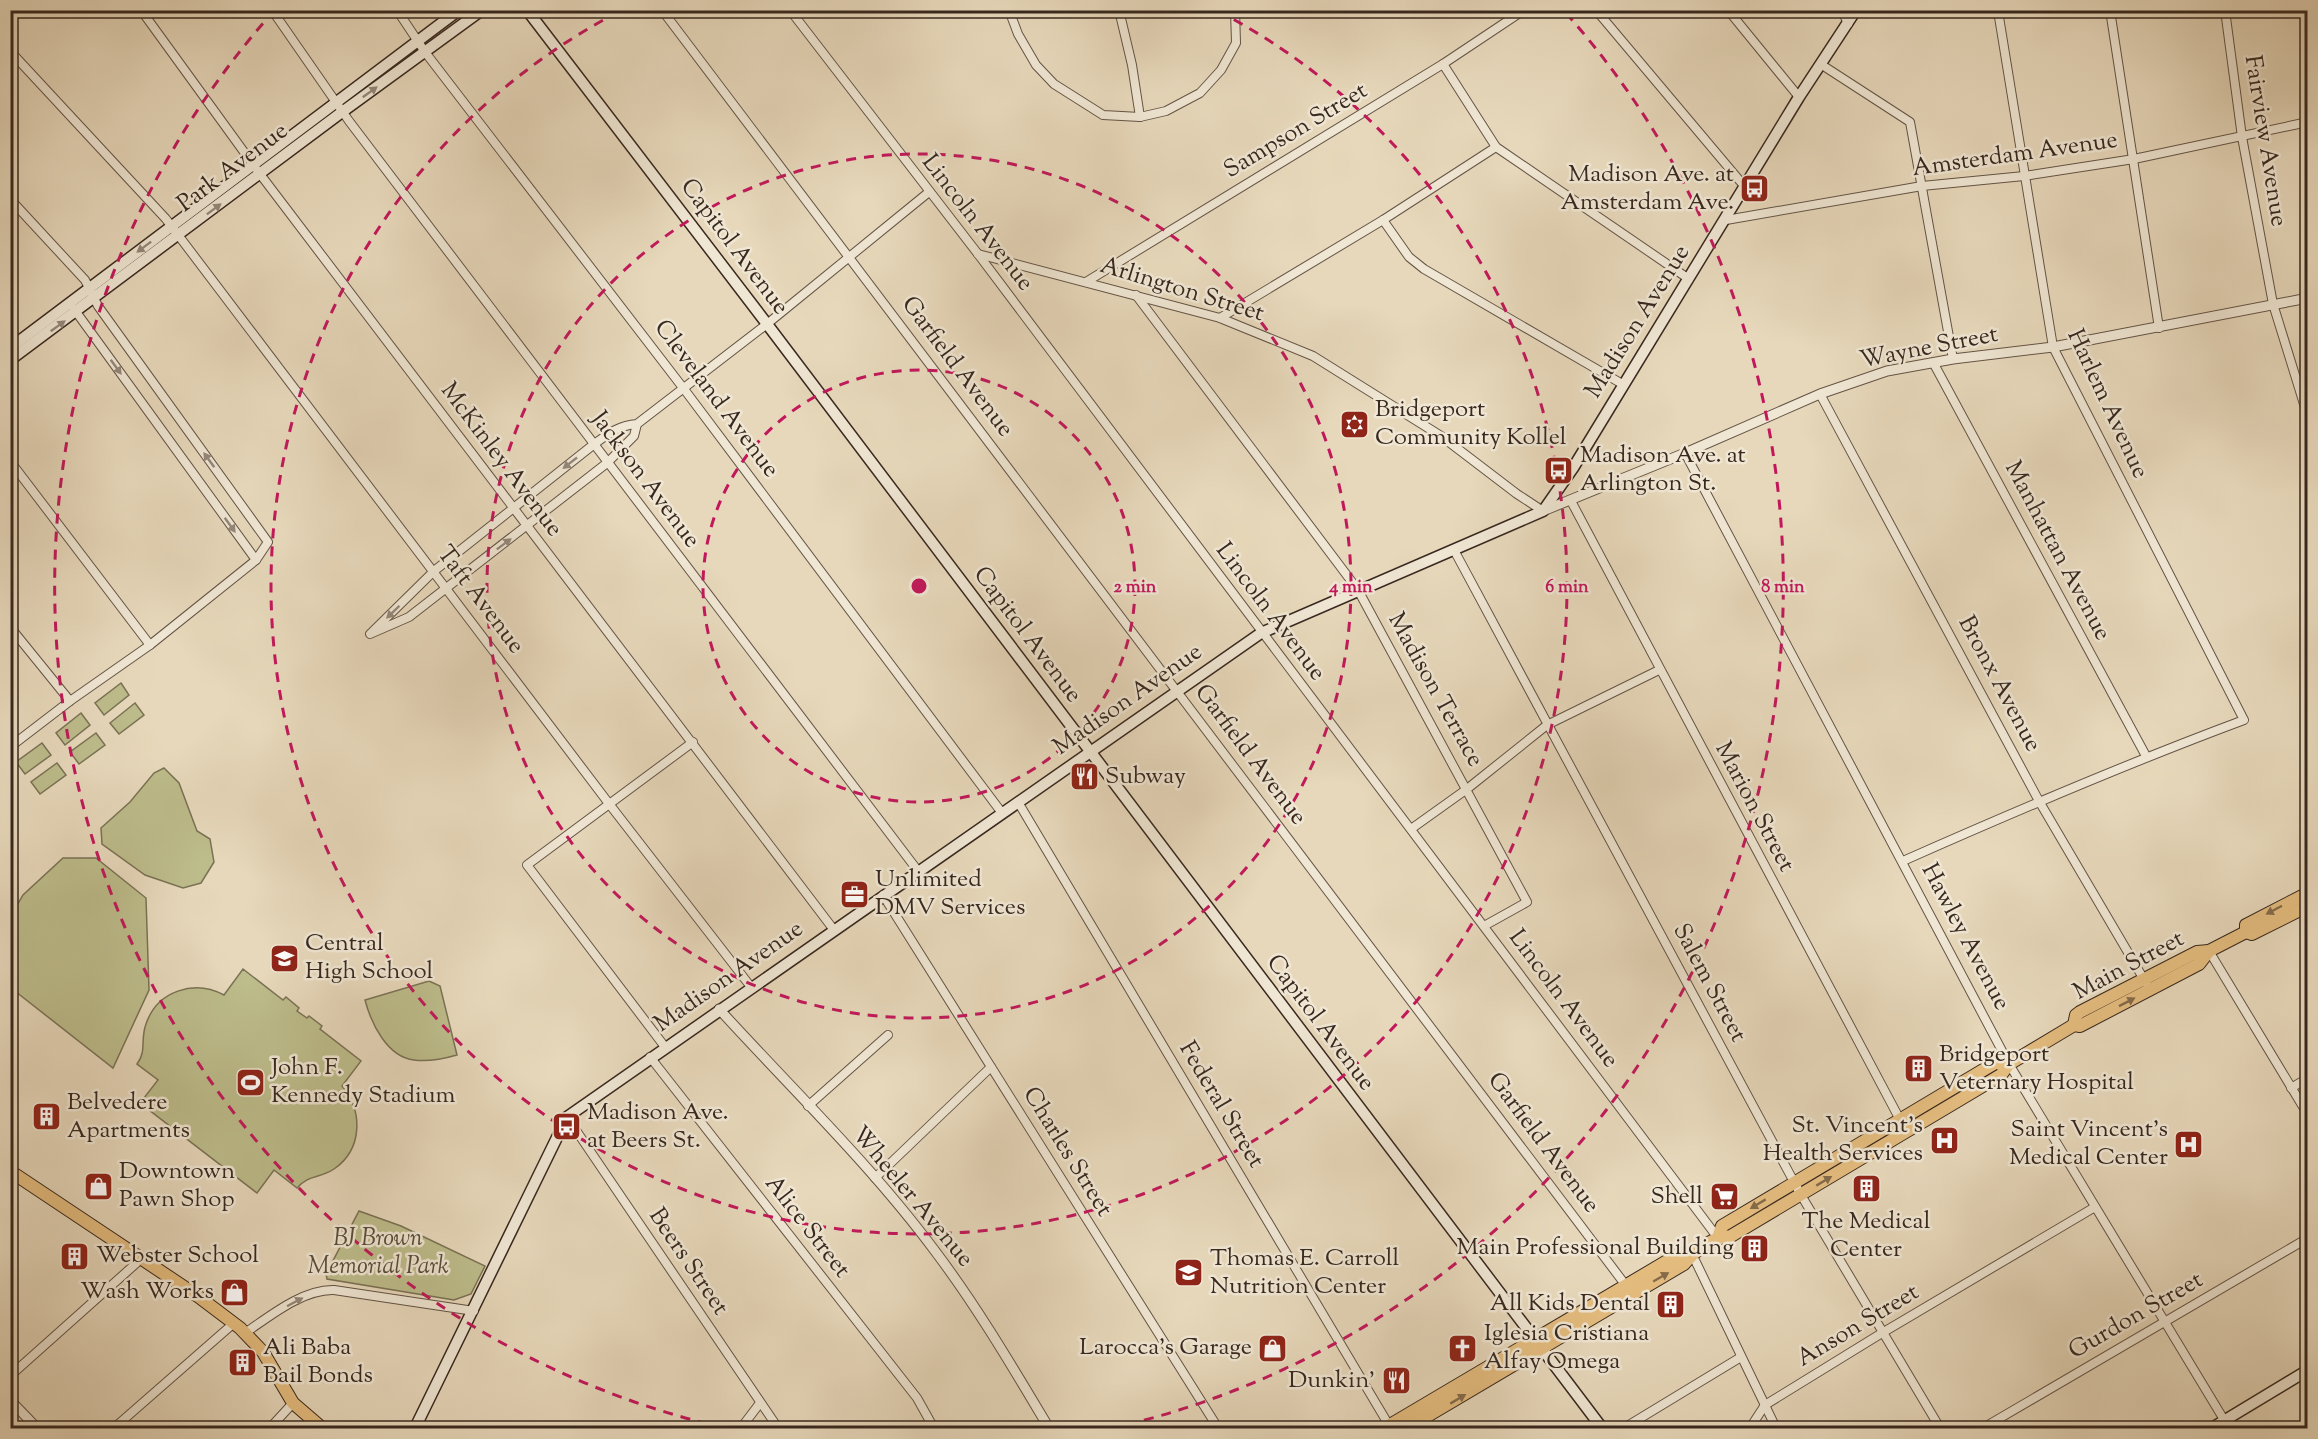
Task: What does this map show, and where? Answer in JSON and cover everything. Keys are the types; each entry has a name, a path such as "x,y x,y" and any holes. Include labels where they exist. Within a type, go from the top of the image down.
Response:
{"main road":[{"name":"Park Avenue","path":"12,354 69,303 92,293 176,231 339,107 459,10"},
{"name":"Park Avenue","path":"339,107 425,52 482,10"},
{"name":"Capitol Avenue","path":"526,10 1602,1428"},
{"name":"Madison Avenue","path":"415,1428 567,1117 664,1047 1261,633 1543,511 1573,468 1799,97 1856,10"},
{"name":"Park Avenue","path":"12,354 76,312 92,293"},
{"name":"Main Street","path":"2246,932 2246,925 2307,892"},
{"name":"Main Street","path":"1718,1238 1722,1226 1794,1183 2001,1075 2009,1064 2074,1025 2076,1015 2080,1012 2147,984 2197,952 2209,951 2246,932 2252,934 2307,906"},
{"name":"Main Street","path":"1407,1428 1629,1289 1683,1264 1692,1254 1718,1238 1731,1236 1801,1195 1903,1125"},
{"path":"10,1171 199,1297 234,1323 263,1352 293,1403 322,1428"},
{"name":"Main Street","path":"1388,1428 1537,1345"},
{"path":"2212,1428 2227,1425 2307,1370"}],"street":[{"name":"McKinley Avenue","path":"141,10 257,169 834,930"},
{"name":"Jackson Avenue","path":"272,10 339,107 918,871"},
{"name":"Cleveland Avenue","path":"397,10 425,52 684,388 1002,813"},
{"name":"Garfield Avenue","path":"662,10 1629,1289"},
{"name":"Lincoln Avenue","path":"790,10 978,254 1718,1238"},
{"path":"1009,10 1018,34 1036,65 1054,84 1102,115 1140,117 1166,111 1200,93 1221,70 1236,43 1235,10"},
{"path":"1119,10 1132,65 1140,117"},
{"name":"Sampson Street","path":"1086,282 1443,63 1524,10"},
{"path":"1596,10 1745,187"},
{"path":"1728,10 1799,97"},
{"path":"1842,10 1848,24"},
{"name":"Harlem Avenue","path":"1993,10 1999,17 2053,348 2244,720 2146,756"},
{"path":"2110,10 2159,328"},
{"name":"Fairview Avenue","path":"2225,10 2242,137 2273,304 2307,417"},
{"name":"Taft Avenue","path":"10,51 176,231 610,805 751,987"},
{"path":"1443,63 1496,147 1689,279"},
{"path":"1822,65 1910,122 1953,359"},
{"name":"Amsterdam Avenue","path":"1726,219 1922,186 2024,176 2134,159 2307,122"},
{"path":"1220,318 1383,220 1496,147"},
{"path":"637,423 634,436 608,463 409,617 370,634 434,572 513,508 614,429 626,424 637,423 684,388 929,192"},
{"path":"10,199 85,280 268,542 256,560 150,645 70,701 10,747"},
{"path":"1383,220 1409,257 1424,269 1624,385"},
{"name":"Arlington Street","path":"978,254 1220,318 1264,334 1322,361 1442,436 1517,494 1543,511"},
{"name":"Madison Terrace","path":"1136,295 1358,590 1527,902 1484,926"},
{"name":"Wayne Street","path":"1543,511 1685,453 1820,394 1887,371 1953,359 2053,348 2307,298"},
{"path":"69,303 256,560"},
{"name":"Manhattan Avenue","path":"1934,364 2146,756"},
{"name":"Bronx Avenue","path":"1820,394 2039,801 2147,984"},
{"name":"Hawley Avenue","path":"1685,453 2009,1064 2227,1425"},
{"path":"10,460 150,645"},
{"name":"Marion Street","path":"1571,501 1903,1125"},
{"name":"Salem Street","path":"1454,550 1794,1183 1940,1428"},
{"path":"10,627 70,701"},
{"path":"1411,829 1467,789 1547,725 1659,670"},
{"path":"664,1047 526,865 693,742"},
{"path":"1903,861 2146,756"},
{"name":"Federal Street","path":"1018,802 1388,1428"},
{"name":"Charles Street","path":"884,895 1218,1428"},
{"path":"2209,951 2307,1115"},
{"name":"Wheeler Avenue","path":"719,1009 875,1178 935,1250 982,1317 1049,1428"},
{"path":"808,1106 888,1035"},
{"name":"Alice Street","path":"650,1058 916,1398 931,1423 922,1428"},
{"path":"875,1178 991,1068"},
{"path":"2291,1088 2307,1078"},
{"name":"Beers Street","path":"567,1117 778,1428"},
{"name":"Anson Street","path":"1765,1405 2096,1207"},
{"name":"Gurdon Street","path":"1983,1428 2307,1238"},
{"path":"1692,1254 1776,1428"},
{"path":"10,1376 141,1259"},
{"path":"245,1333 293,1303 318,1291 328,1289 474,1311"},
{"path":"114,1428 234,1323"},
{"path":"1624,1428 1741,1357"},
{"path":"10,1400 37,1428"},
{"path":"270,1428 293,1403"},
{"path":"741,1428 760,1403"},
{"path":"1750,1428 1765,1405"}],"green space":[{"path":"121,683 129,695 104,715 95,703"},
{"path":"135,703 144,715 119,734 110,723"},
{"path":"81,713 90,725 65,745 56,733"},
{"path":"96,733 105,745 79,764 70,752"},
{"path":"42,743 51,755 25,774 16,762"},
{"path":"57,763 66,775 40,794 31,782"},
{"path":"164,768 179,783 197,831 210,839 214,862 201,883 183,888 145,875 102,844 101,828 130,802 154,773"},
{"path":"63,858 96,858 146,898 149,990 113,1068 11,988 11,916 23,895"},
{"name":"John F. Kennedy Stadium","path":"243,969 283,1000 286,997 299,1008 297,1011 307,1018 309,1016 322,1026 320,1029 361,1061 342,1086 354,1107 356,1118 355,1141 350,1151 344,1161 334,1169 310,1178 297,1188 274,1170 257,1193 140,1103 158,1080 137,1064 142,1055 144,1030 151,1013 168,996 189,988 212,990 224,995"},
{"path":"429,981 440,986 457,1055 425,1061 404,1058 388,1046 382,1038 371,1019 365,1000"},
{"name":"BJ Brown Memorial Park","path":"359,1211 401,1226 485,1266 471,1294 454,1300 327,1279 326,1274"}],"place":[{"name":"Madison Ave. at Amsterdam Ave.","path":"1755,189"},
{"name":"Bridgeport Community Kollel","path":"1354,424"},
{"name":"Madison Ave. at Arlington St.","path":"1559,470"},
{"name":"Subway","path":"1084,777"},
{"name":"Unlimited DMV Services","path":"854,894"},
{"name":"Central High School","path":"284,958"},
{"name":"Bridgeport Veternary Hospital","path":"1918,1069"},
{"name":"John F. Kennedy Stadium","path":"250,1082"},
{"name":"Belvedere Apartments","path":"46,1117"},
{"name":"Madison Ave. at Beers St.","path":"566,1127"},
{"name":"St. Vincent's Health Services","path":"1944,1140"},
{"name":"Saint Vincent's Medical Center","path":"2189,1144"},
{"name":"Downtown Pawn Shop","path":"98,1186"},
{"name":"The Medical Center","path":"1866,1189"},
{"name":"Shell","path":"1724,1197"},
{"name":"Main Professional Building","path":"1755,1248"},
{"name":"Webster School","path":"75,1256"},
{"name":"Thomas E. Carroll Nutrition Center","path":"1189,1273"},
{"name":"Wash Works","path":"235,1292"},
{"name":"All Kids Dental","path":"1671,1304"},
{"name":"Larocca's Garage","path":"1273,1348"},
{"name":"Iglesia Cristiana Alfay Omega","path":"1463,1348"},
{"name":"Ali Baba Bail Bonds","path":"242,1362"},
{"name":"Dunkin'","path":"1396,1381"}]}
